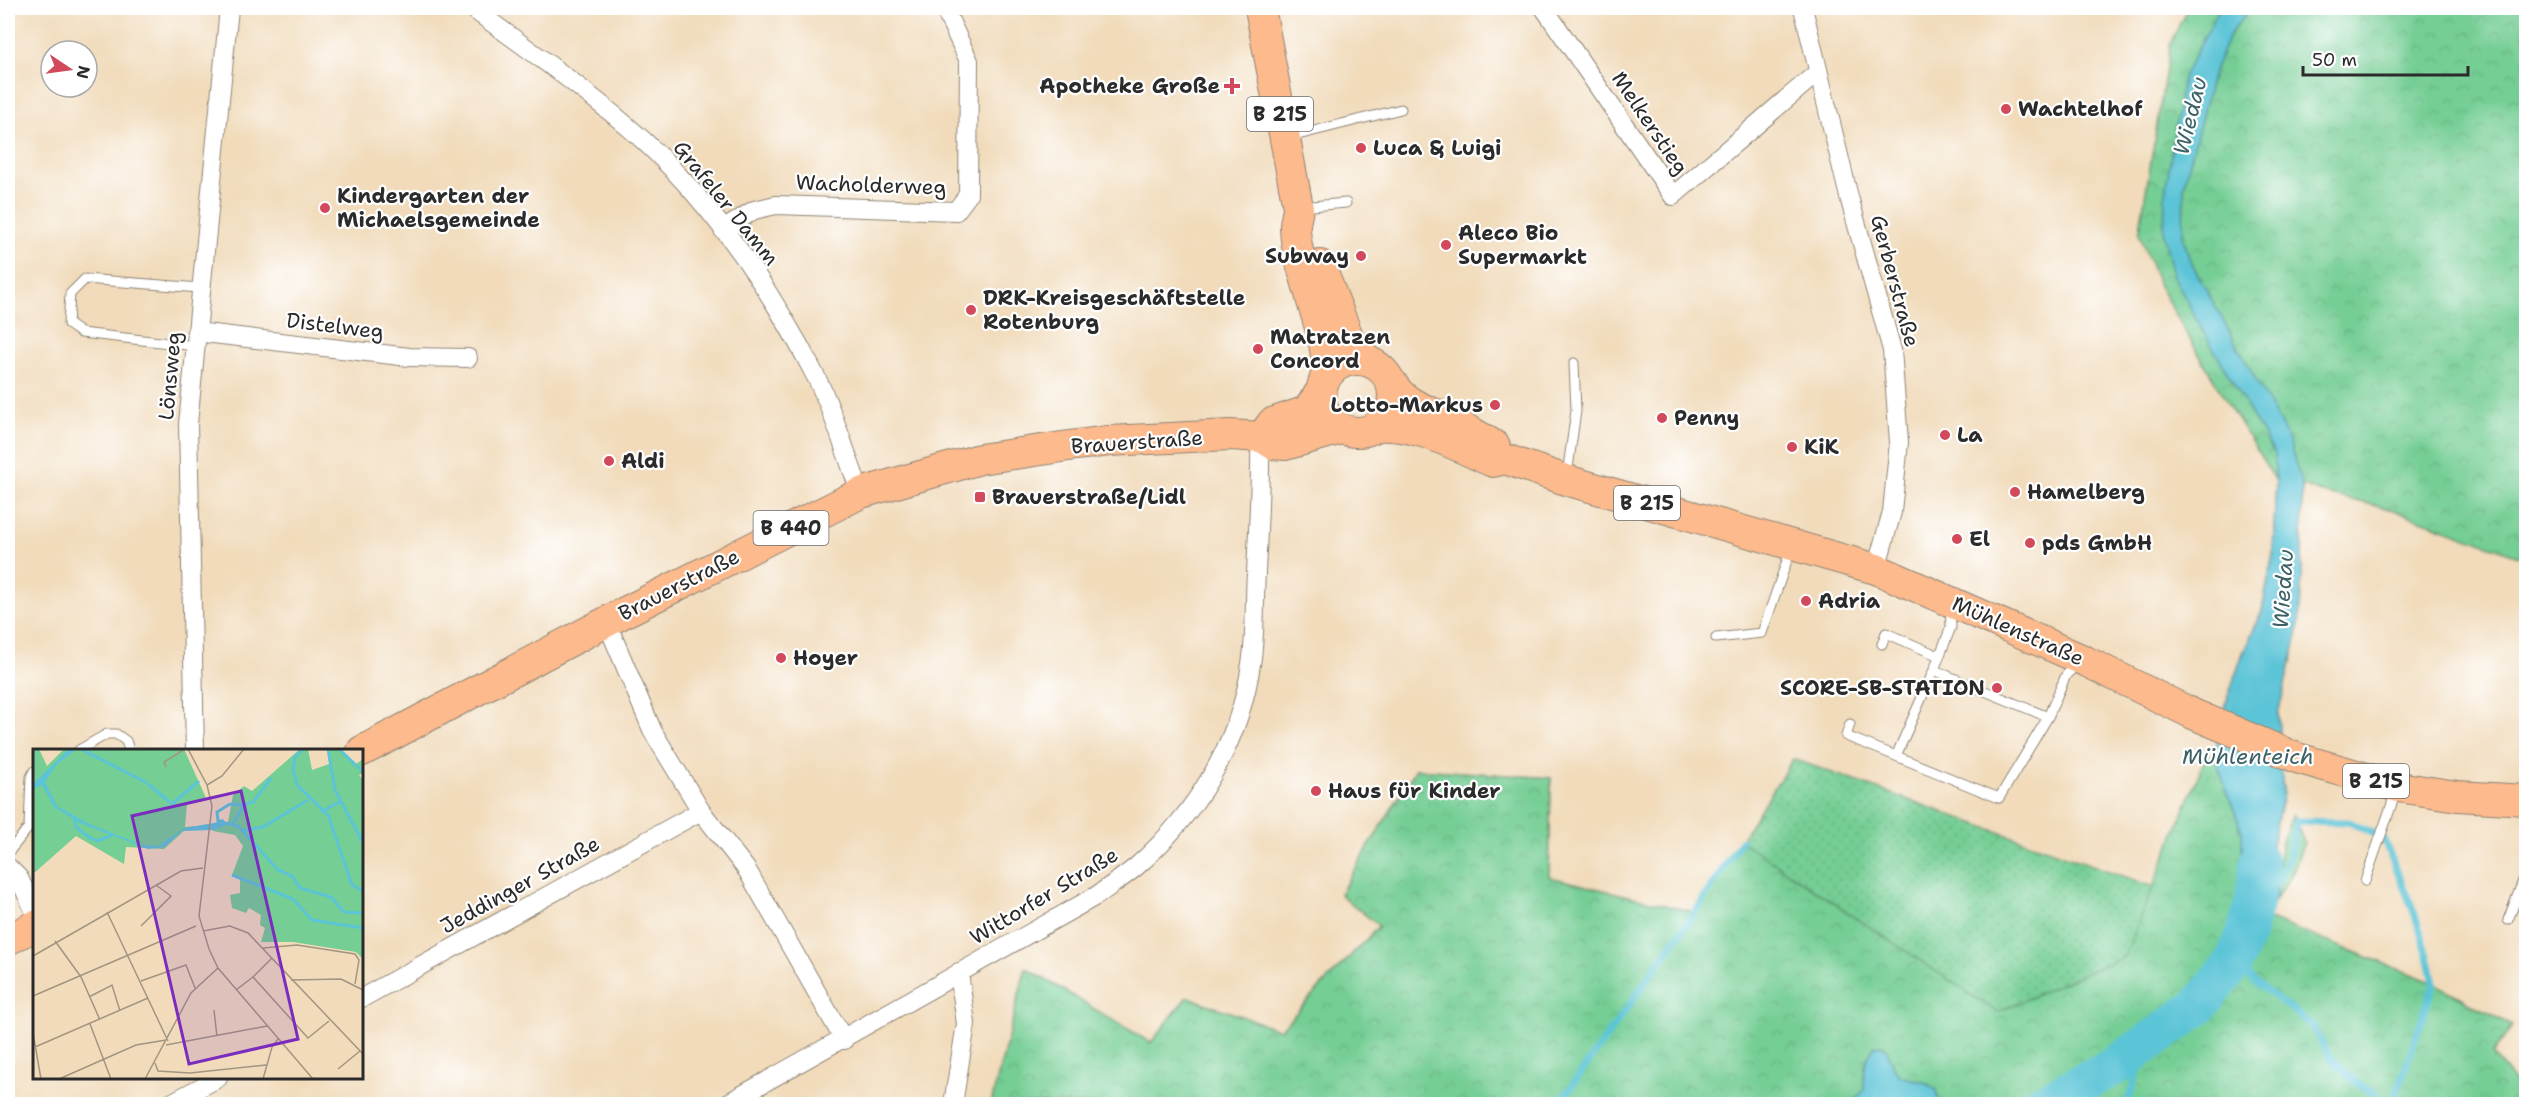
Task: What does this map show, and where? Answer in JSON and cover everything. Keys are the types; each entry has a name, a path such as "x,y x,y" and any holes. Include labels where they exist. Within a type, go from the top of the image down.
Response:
{"main road":[{"name":"B 215","path":"1260,8 1298,207 1295,228 1310,296 1326,343 1327,358 1323,385"},
{"name":"B 215","path":"1298,207 1309,222 1323,271 1347,335 1354,348 1367,361"},
{"path":"1260,436 1272,423 1307,411 1330,372 1343,363 1355,360 1367,361 1383,370 1392,383 1394,396 1392,409 1378,426 1363,432 1341,429 1325,413 1321,401 1323,385"},
{"name":"Mühlenstraße","path":"1392,383 1405,400 1473,432 1501,450 1505,459"},
{"name":"Mühlenstraße","path":"1378,426 1416,429 1493,462 1505,459 1566,480 1876,569 2083,660 2193,714 2297,758 2398,787 2457,796 2526,800"},
{"name":"Brauerstraße","path":"363,750 861,493 980,459 1069,446 1109,441 1230,435 1260,436 1273,444 1285,445 1341,429"},
{"path":"8,940 33,927"}],"street":[{"name":"Lönsweg","path":"195,749 188,424 228,8"},
{"name":"Grafeler Damm","path":"472,8 599,102 645,143 680,179 723,230 767,290 816,376 839,430 861,493"},
{"name":"Wacholderweg","path":"723,230 754,210 776,205 956,211 968,195 969,61 945,8"},
{"name":"Melkerstieg","path":"1544,8 1673,196 1818,72"},
{"name":"Gerberstraße","path":"1803,8 1849,197 1892,350 1899,442 1892,512 1876,569"},
{"name":"Distelweg","path":"196,339 409,357 468,358"},
{"name":"Wittorfer Straße","path":"726,1104 844,1040 959,972 1096,896 1136,867 1167,837 1210,778 1228,745 1242,708 1251,663 1260,436"},
{"path":"607,623 653,732 701,811 747,870 844,1040"},
{"name":"Jeddinger Straße","path":"363,997 701,811"},
{"path":"8,867 19,878 33,908"},
{"path":"953,1104 966,1024 959,972"},
{"path":"169,1104 214,1079"}],"lane":[{"path":"1285,138 1401,109"},
{"path":"1298,207 1346,203"},
{"path":"196,339 81,333 68,324 70,294 85,279 200,288"},
{"path":"1566,480 1576,411 1574,363"},
{"path":"1716,639 1762,633 1793,545"},
{"path":"1896,756 1951,627 1950,601"},
{"path":"1882,644 1886,633 1939,656"},
{"path":"1850,724 1846,736 1999,798 2048,717 2066,675 2083,660"},
{"path":"1934,670 2048,717"},
{"path":"81,749 107,734 116,734 126,741 129,749"},
{"path":"8,853 32,827 31,777 33,773"},
{"path":"2365,881 2398,787"},
{"path":"2508,920 2526,873"}],"green space":[{"path":"2187,8 2526,8 2526,559 2394,510 2318,492 2302,485 2302,574 2292,663 2242,656 2262,611 2273,555 2276,481 2159,286 2139,234 2170,45"},
{"path":"2207,754 2263,917 2434,983 2512,1026 2492,1054 2526,1095 2526,1104 991,1104 1026,968 1151,1043 1187,997 1280,1030 1379,926 1340,894 1416,769 1551,778 1549,877 1694,912 1793,759 2154,887"},
{"path":"2207,754 2282,779 2283,793 2271,848 2273,877 2279,862 2282,840 2293,815 2304,842 2292,874 2264,917 2434,983 2512,1026 2492,1054 2526,1095 2526,1104 991,1104 1026,968 1151,1043 1187,997 1280,1030 1379,926 1340,894 1416,769 1551,778 1549,877 1694,912 1741,841 1997,1012 2125,956"}],"water":[{"name":"Mühlenteich","path":"2220,8 2250,8 2230,34 2213,73 2184,185 2183,237 2190,260 2288,438 2302,485 2302,574 2299,627 2278,715 2283,793 2271,849 2273,879 2277,894 2263,917 2235,905 2242,868 2242,832 2214,756 2228,696 2242,656 2262,611 2273,555 2276,481 2274,453 2173,275 2164,236 2165,193 2183,77"},
{"path":"1882,1045 1887,1050 1893,1067 1900,1076 1924,1082 1937,1090 1939,1104 1852,1104 1864,1090 1864,1072 1868,1056 1875,1046"}],"waterway":[{"path":"2268,891 2280,877 2284,868 2296,821 2349,822 2383,838 2406,891 2434,983 2393,1104"},
{"path":"1559,1104 1695,912 1741,841"},
{"name":"Wiedau","path":"2040,1104 2115,1066 2197,1008 2233,964 2246,933 2254,902 2259,861"},
{"path":"2233,964 2311,1025 2331,1058 2353,1080 2375,1094 2385,1104"},
{"path":"2127,1104 2146,1045"}],"place":[{"name":"Apotheke Große","path":"1232,86"},
{"name":"Wachtelhof","path":"2006,109"},
{"name":"Luca & Luigi","path":"1361,148"},
{"name":"Kindergarten der Michaelsgemeinde","path":"325,208"},
{"name":"Aleco Bio Supermarkt","path":"1446,245"},
{"name":"Subway","path":"1361,256"},
{"name":"DRK-Kreisgeschäftstelle Rotenburg","path":"971,310"},
{"name":"Matratzen Concord","path":"1258,349"},
{"name":"Lotto-Markus","path":"1495,405"},
{"name":"Penny","path":"1662,418"},
{"name":"La","path":"1945,435"},
{"name":"KiK","path":"1792,447"},
{"name":"Aldi","path":"609,461"},
{"name":"Hamelberg","path":"2015,492"},
{"name":"Brauerstraße/Lidl","path":"980,497"},
{"name":"El","path":"1957,539"},
{"name":"pds GmbH","path":"2030,543"},
{"name":"Adria","path":"1806,601"},
{"name":"Hoyer","path":"781,658"},
{"name":"SCORE-SB-STATION","path":"1997,688"},
{"name":"Haus für Kinder","path":"1316,791"}]}
